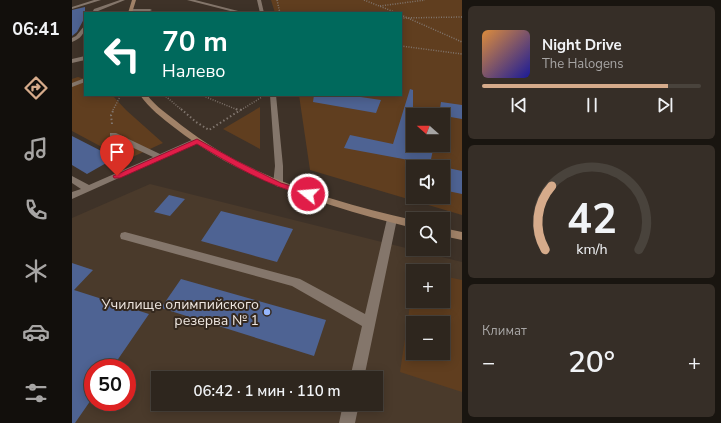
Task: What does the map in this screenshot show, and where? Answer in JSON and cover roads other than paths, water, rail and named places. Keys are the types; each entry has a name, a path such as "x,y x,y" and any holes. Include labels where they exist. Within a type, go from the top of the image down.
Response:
{"main road":[{"path":"130,12 134,0"},
{"path":"144,96 151,105 197,141 234,163 278,184 406,222"},
{"path":"450,233 462,236"}],"street":[{"path":"72,8 100,0"},
{"path":"95,12 96,10 123,0"},
{"path":"189,0 240,12"},
{"path":"209,0 219,3"},
{"path":"259,0 262,12"},
{"path":"130,12 150,10"},
{"path":"72,40 78,38 84,29"},
{"path":"72,35 84,39"},
{"path":"72,61 84,58"},
{"path":"72,85 84,80"},
{"path":"272,96 278,166 278,184"},
{"path":"113,135 160,157"},
{"path":"72,196 197,141"},
{"path":"72,179 88,188"},
{"path":"359,371 392,219"},
{"path":"125,236 296,282 369,323"},
{"path":"347,423 350,411"}],"place":[{"name":"Училище олимпийского резерва № 1","path":"267,312"}]}
